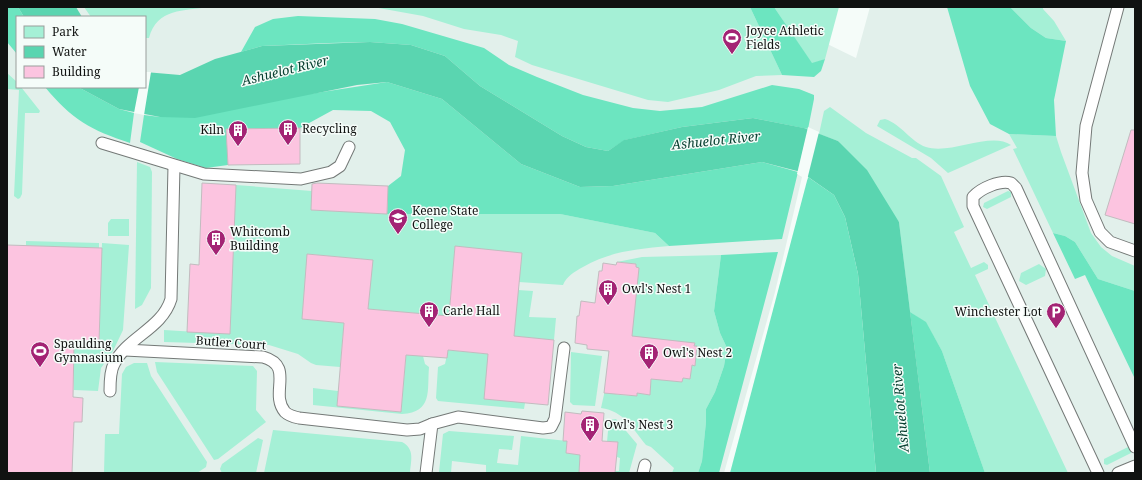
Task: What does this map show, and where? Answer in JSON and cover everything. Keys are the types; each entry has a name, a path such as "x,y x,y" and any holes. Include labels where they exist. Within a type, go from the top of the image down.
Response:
{"lane":[{"path":"1118,7 1086,126 1082,173 1086,200 1100,232 1110,242 1135,251"},
{"path":"102,143 204,174 301,179 331,172 340,166 349,147"},
{"path":"110,391 114,364 125,350 162,317 171,299 174,166"},
{"path":"1098,473 973,206 973,197 976,193 1001,182 1011,183 1016,188 1135,447"},
{"name":"Butler Court","path":"125,350 254,357 272,360 278,366 280,373 279,400 286,413 299,418 407,430 420,429 458,417 543,428 551,427 556,419 564,348"},
{"path":"426,473 432,424"},
{"path":"1118,473 1135,466"}],"shaded area":[{"name":"Keene State College","path":"7,7 804,7 813,37 856,58 870,7 1135,7 1135,473 906,473 890,289 810,143 775,292 724,473 7,473"},
{"path":"7,7 18,7 23,16 16,16 16,53 7,42"},
{"path":"750,7 774,7 812,63 825,59 821,71 814,77 782,75"},
{"path":"947,7 1010,7 1031,28 1046,38 1066,41 1054,100 1056,136 1009,134 990,124 970,86"},
{"path":"298,16 375,19 402,24 484,48 509,65 537,77 583,95 633,108 660,111 702,107 772,85 799,89 814,95 814,99 808,129 753,118 682,127 625,140 608,151 586,147 562,136 480,86 445,56 411,45 370,42 329,43 262,46 241,52 255,27 273,19"},
{"path":"387,82 442,99 521,164 580,187 613,186 762,162 798,172 782,239 669,246 655,233 560,214 387,214 388,186 401,176 405,150 390,122 371,111 333,110 300,128 227,129 228,165 206,168 177,159 140,142 144,115 160,117"},
{"path":"46,88 80,88 119,109 134,113 130,143 93,128 73,116"},
{"path":"808,177 834,195 845,217 858,274 876,473 730,473"},
{"path":"1053,233 1065,236 1075,242 1098,279 1135,291 1135,379 1085,275 1075,279"},
{"path":"778,252 719,473 698,473 702,461 706,409 715,392 724,366 727,348 720,333 714,311 721,255"},
{"path":"910,312 926,322 942,351 985,473 930,473"}],"green space":[{"path":"84,7 209,7 181,11 165,16 158,21 149,38 146,38 146,16 90,16"},
{"path":"373,7 750,7 782,75 756,76 719,90 668,102 648,100 532,65 515,57 518,41 501,35 464,29 423,16"},
{"path":"774,7 839,7 825,59 812,64"},
{"path":"1010,7 1043,7 1043,9 1054,21 1066,41 1046,38 1031,28"},
{"path":"7,73 16,81 16,88 22,88 40,111 39,113 25,113 22,194 18,199 14,196 19,90 7,89"},
{"path":"830,107 866,133 912,158 916,158 941,176 964,227 954,232 971,268 984,262 988,265 988,269 975,275 1068,473 985,473 942,351 926,323 910,312 899,222 838,141 819,134 824,111"},
{"path":"885,119 891,121 921,145 926,147 936,149 993,141 1003,141 1011,145 948,173 931,158 877,126 880,120"},
{"path":"1009,134 1056,136 1091,233 1101,247 1112,256 1135,266 1135,291 1098,279 1075,242 1065,236 1053,233 1013,149 1017,148"},
{"path":"137,162 150,167 152,172 151,288 142,305 135,309"},
{"path":"236,185 312,191 311,210 387,214 560,214 655,233 669,246 635,250 604,257 574,273 563,285 519,282 521,253 455,247 449,316 368,309 372,260 308,254 302,319 344,323 340,367 316,365 298,354 269,345 164,342 164,330 230,334"},
{"path":"1008,191 1011,192 1011,197 987,209 983,207 984,203"},
{"path":"111,219 129,219 129,236 108,236 108,223"},
{"path":"26,241 99,243 99,248 26,246"},
{"path":"102,243 129,245 123,330 113,351 101,368 98,391 74,390 74,346 68,345 68,342 99,342"},
{"path":"721,255 714,311 720,333 727,348 724,366 715,392 706,409 702,461 698,473 672,473 674,468 651,447 646,445 622,417 609,410 601,408 605,390 619,395 637,396 637,393 649,395 652,375 656,379 682,382 683,378 690,379 692,365 695,365 697,346 694,346 695,343 608,353 635,309 636,264 617,262 642,257"},
{"path":"1039,264 1046,269 1045,276 1026,285 1019,281 1021,273"},
{"path":"518,290 533,291 529,317 556,318 554,340 514,336"},
{"path":"407,346 423,356 425,364 429,367 428,392 424,405 419,409 402,414 313,405 313,388 338,391 337,406 401,412"},
{"path":"448,350 488,354 525,403 524,409 438,401 436,398 438,367 445,364"},
{"path":"571,352 602,356 595,406 573,405 570,402"},
{"path":"155,362 253,366 257,371 256,410 266,422 218,459 214,460 157,372"},
{"path":"134,363 147,363 151,376 207,462 206,467 197,473 104,473 105,434 119,434 122,374 126,367"},
{"path":"616,419 637,444 629,473 615,473 615,471 619,471 620,458 617,457 618,443 607,442 609,420"},
{"path":"273,430 402,442 411,451 410,473 264,473"},
{"path":"449,431 514,436 512,450 499,449 497,463 518,465 521,436 567,441 566,453 584,455 580,461 579,473 486,473 486,465 452,461 451,473 439,472 443,434"},
{"path":"258,438 263,440 256,473 222,473 220,469 222,464"},
{"path":"1128,447 1130,448 1131,453 1107,465 1104,464 1104,459"}],"water":[{"path":"18,7 76,7 81,16 23,16"},
{"name":"Ashuelot River","path":"370,42 411,45 445,56 480,86 562,136 586,147 608,151 624,140 682,127 753,118 804,128 838,141 867,170 899,222 930,473 876,473 858,274 845,217 834,195 801,172 762,162 613,186 580,187 521,164 442,99 387,82 357,85 195,118 160,117 119,109 80,88 146,88 146,72 180,75 215,59 262,46"}],"pier":[{"path":"146,72 151,72 144,115 134,113 139,88 146,88"},
{"path":"808,127 819,132 807,180 797,174"}],"building":[{"path":"300,128 300,164 228,165 226,129"},
{"path":"1131,130 1135,130 1135,224 1105,215"},
{"name":"Whitcomb Building","path":"202,183 236,185 230,334 187,332 190,264 199,265"},
{"path":"312,184 388,186 387,214 311,210"},
{"name":"Spaulding Gymnasium","path":"7,245 102,248 99,342 74,342 73,397 83,398 82,422 74,422 72,473 7,473"},
{"name":"Carle Hall","path":"455,246 522,253 514,336 554,340 548,405 484,399 488,354 448,350 447,358 406,355 401,412 337,406 344,323 302,319 307,254 373,260 368,309 449,316"},
{"path":"617,262 636,264 636,267 639,268 632,336 695,343 694,346 697,346 695,366 692,365 690,379 683,378 682,382 651,379 650,395 637,393 637,396 604,393 609,351 587,349 587,345 575,343 577,316 579,316 581,301 595,303 599,271 602,271 603,263 616,265"},
{"name":"Owl's Nest 3","path":"582,411 604,413 602,441 618,442 615,473 579,473 580,455 566,453 567,441 563,441 565,412 581,414"}],"place":[{"name":"Joyce Athletic Fields","path":"732,55"},
{"name":"Recycling","path":"288,146"},
{"name":"Kiln","path":"238,147"},
{"name":"Keene State College","path":"398,235"},
{"name":"Whitcomb Building","path":"216,256"},
{"name":"Owl's Nest 1","path":"608,306"},
{"name":"Carle Hall","path":"429,328"},
{"name":"Winchester Lot","path":"1056,329"},
{"name":"Spaulding Gymnasium","path":"40,368"},
{"name":"Owl's Nest 2","path":"649,370"},
{"name":"Owl's Nest 3","path":"590,442"}]}
